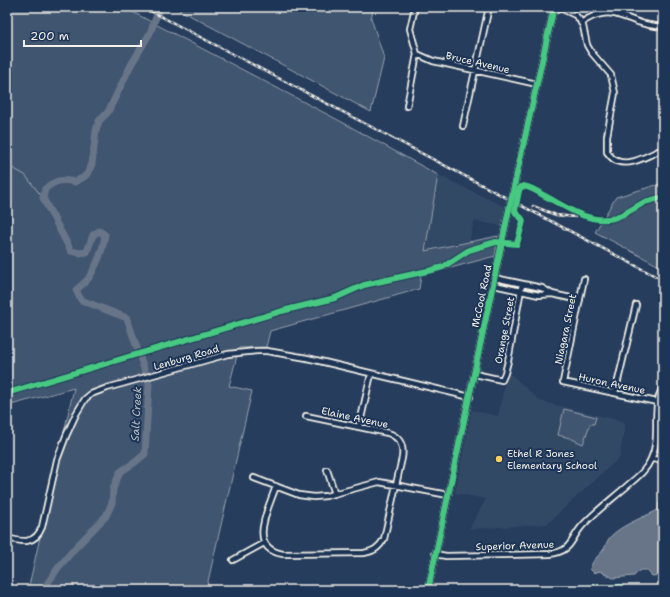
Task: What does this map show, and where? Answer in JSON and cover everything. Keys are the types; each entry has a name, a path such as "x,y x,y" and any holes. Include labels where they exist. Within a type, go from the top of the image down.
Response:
{"street":[{"path":"407,106 417,54 410,29 415,7"},
{"path":"463,126 489,7"},
{"name":"McCool Road","path":"428,590 554,7"},
{"path":"558,7 575,15 581,23 587,45 591,52 611,75 615,93 606,136 607,152 616,161 624,162 634,161 663,149"},
{"path":"581,23 594,16 611,13 648,25 663,27"},
{"name":"Bruce Avenue","path":"417,54 433,61 537,84"},
{"path":"495,278 542,288 552,294"},
{"name":"Niagara Street","path":"563,382 584,279"},
{"name":"Orange Street","path":"475,374 502,380 508,361 522,284"},
{"path":"494,285 539,295 552,294 580,300"},
{"path":"615,393 636,305"},
{"name":"Lenburg Road","path":"7,538 29,541 34,539 40,533 59,452 76,414 85,399 96,392 134,380 228,354 267,351 300,357 470,396"},
{"path":"359,427 371,374"},
{"name":"Huron Avenue","path":"563,382 657,402"},
{"path":"663,387 657,402 657,436 651,459 663,460"},
{"name":"Elaine Avenue","path":"264,543 270,550 283,554 364,553 374,550 384,539 403,453 401,443 395,436 392,435 306,416"},
{"name":"Superior Avenue","path":"435,554 446,556 543,554 562,552 570,545 582,526 641,473 651,459"},
{"path":"327,470 334,494"},
{"path":"254,478 308,497 320,497 334,494 373,483 385,483 448,496"},
{"path":"233,560 264,543 262,529 276,486"}],"shaded area":[{"path":"7,7 123,7 340,121 438,175 425,251 498,236 495,256 421,276 419,289 270,331 266,347 239,348 229,386 252,391 206,590 28,590 74,388 7,406"},
{"path":"174,7 374,7 371,18 384,58 371,112"},
{"path":"438,175 505,207 501,226 474,221 469,243 425,251"},
{"path":"663,183 663,268 595,232 616,197"},
{"path":"507,374 512,375 540,401 625,422 620,457 547,524 469,529 486,499 455,493 472,410 498,416"},
{"path":"564,409 596,417 594,424 590,424 583,444 570,438 558,435"},
{"path":"663,502 663,573 652,576 647,570 640,570 634,576 613,578 600,571 594,573 590,569 592,563 604,549 607,541 612,535 638,519 658,510 659,503"}],"waterway":[{"name":"Salt Creek","path":"43,590 58,568 106,516 112,503 113,489 120,472 145,454 149,384 127,318 81,300 76,290 87,280 94,269 101,252 105,235 99,231 93,235 87,252 80,253 71,251 43,198 45,189 55,182 75,182 88,173 92,164 96,131 99,121 108,112 131,65 150,33 160,7"},
{"path":"7,165 25,175 43,198"}],"railway":[{"path":"143,7 663,280"},
{"path":"533,206 556,215 575,217"}],"cycle path":[{"path":"428,590 511,200 554,7"},
{"path":"7,393 282,311 335,298 364,285 443,267 469,250 496,242 517,244 523,221 515,211 519,191 523,186 533,189 574,212 591,218 600,219 609,219 619,216 645,202 663,197"},
{"path":"492,590 620,587 626,590"}],"place":[{"name":"Ethel R Jones Elementary School","path":"499,459"}]}
